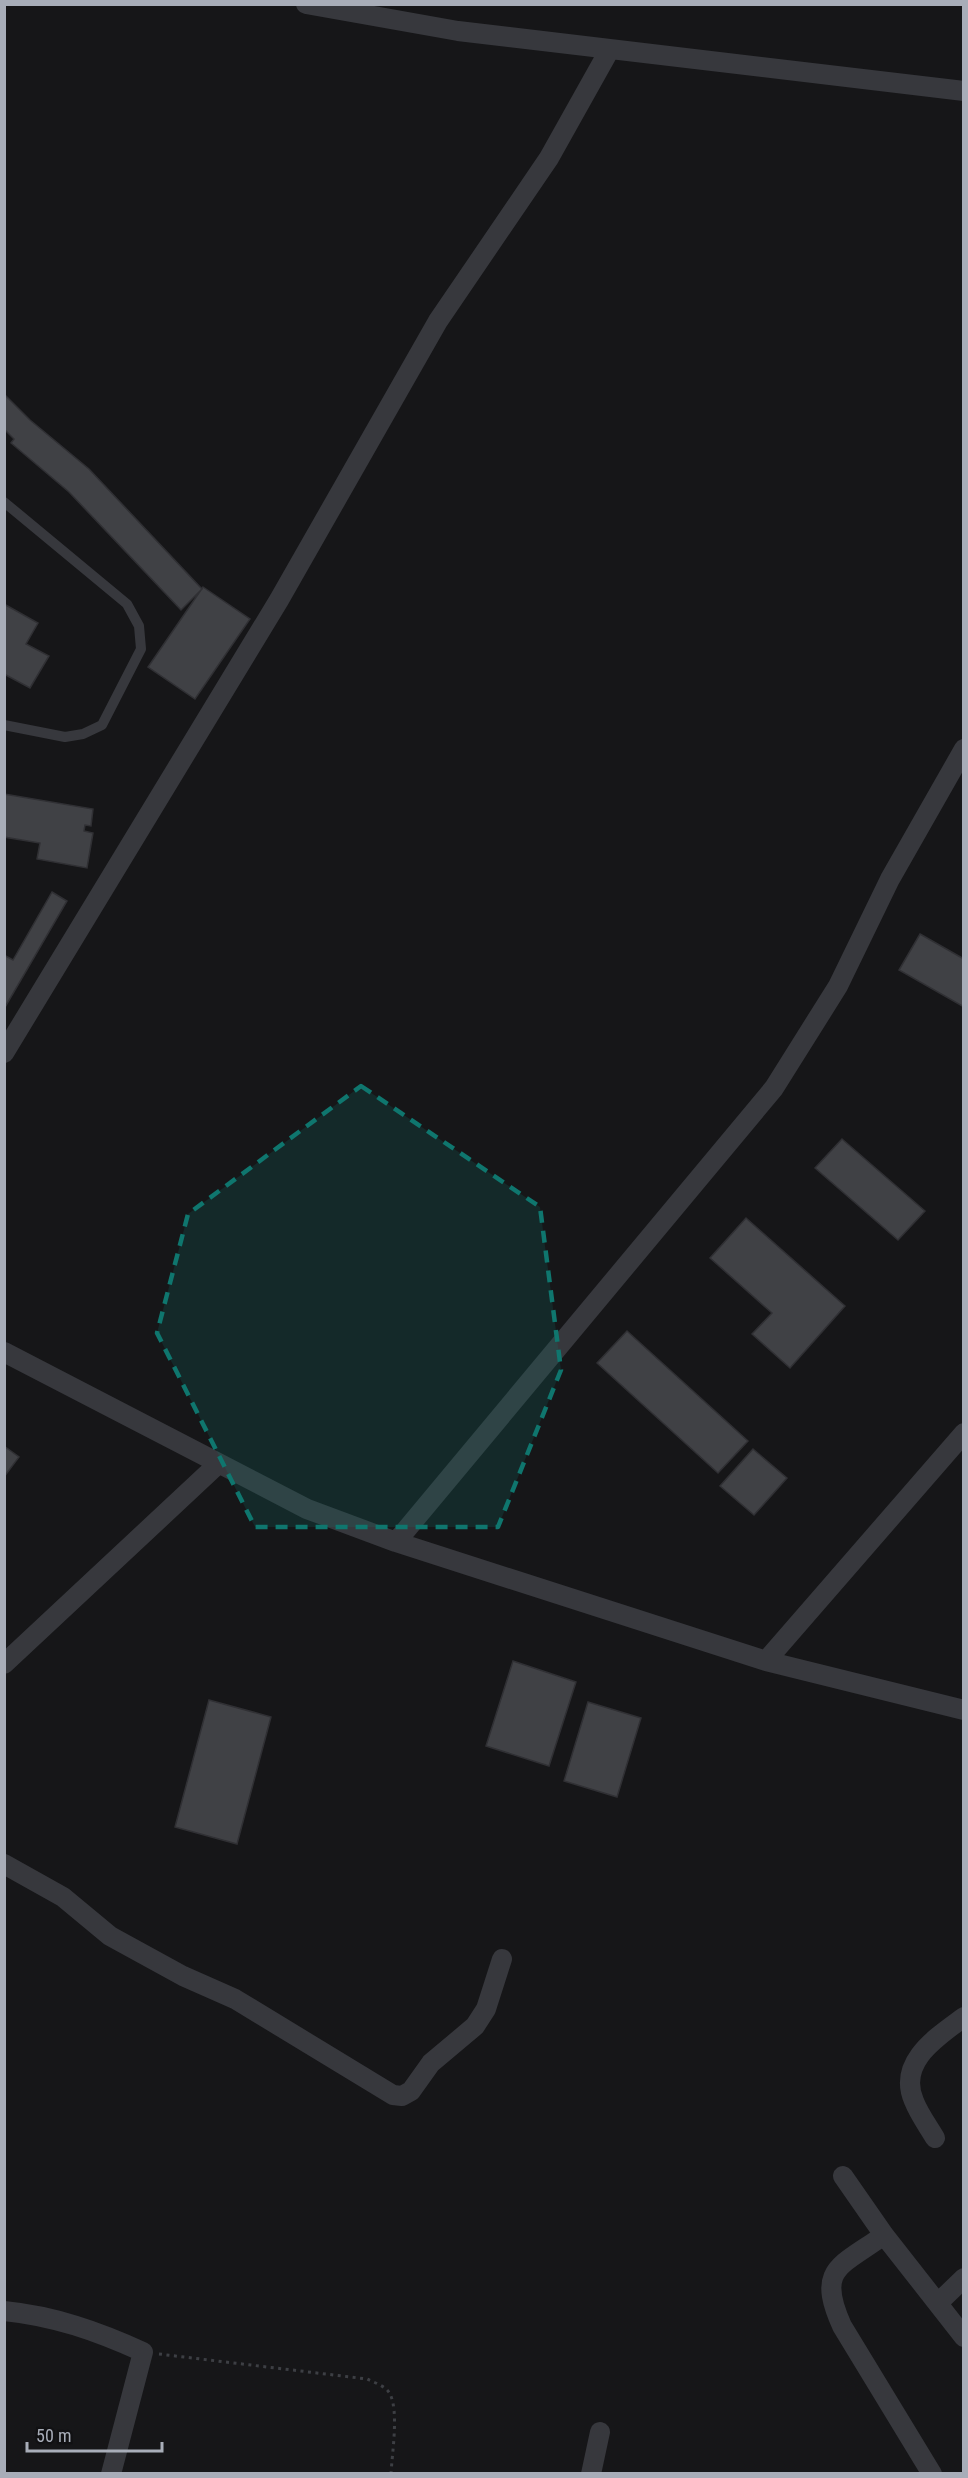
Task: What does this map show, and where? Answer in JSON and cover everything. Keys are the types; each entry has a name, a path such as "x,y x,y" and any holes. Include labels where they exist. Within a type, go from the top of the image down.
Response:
{"street":[{"path":"306,4 458,31 963,91"},
{"path":"4,1053 279,600 438,321 549,158 610,49"},
{"path":"396,1542 774,1088 838,986 890,879 963,749"},
{"path":"4,1352 307,1509 396,1542 766,1660 963,1710"},
{"path":"766,1660 963,1433"},
{"path":"4,1664 218,1464"},
{"path":"4,1864 63,1897 110,1936 183,1976 236,1999 393,2095 402,2096 411,2091 431,2063 474,2026 486,2009 502,1959"},
{"path":"935,2138 913,2100 910,2084 912,2071 919,2054 963,2017"},
{"path":"843,2176 884,2235 963,2337"},
{"path":"884,2235 838,2269 831,2278 831,2302 848,2336 932,2474"},
{"path":"938,2303 963,2278"},
{"path":"4,2311 38,2314 94,2330 143,2352 111,2474"},
{"path":"591,2474 600,2432"}],"lane":[{"path":"4,502 127,604 139,626 141,649 102,725 83,734 66,737 4,725"}],"path":[{"path":"143,2352 367,2379 383,2386 390,2393 394,2408 391,2474"}],"highlighted area":[{"path":"361,1086 540,1207 561,1370 498,1527 255,1527 157,1333 188,1214"}],"building":[{"path":"4,394 30,420 89,469 202,589 181,610 69,492 11,443 14,439 4,429"},
{"path":"203,587 250,619 195,699 148,667"},
{"path":"4,604 38,623 26,644 49,656 30,688 4,674"},
{"path":"4,794 93,809 91,826 85,825 84,831 93,833 87,868 37,859 40,843 4,837"},
{"path":"52,892 67,901 4,1009 4,955 13,960"},
{"path":"920,934 964,959 964,1007 899,970"},
{"path":"842,1139 925,1211 898,1240 815,1168"},
{"path":"746,1218 845,1306 790,1368 752,1334 772,1313 710,1258"},
{"path":"627,1331 748,1441 718,1473 597,1363"},
{"path":"4,1446 19,1457 4,1477"},
{"path":"753,1449 787,1478 754,1515 720,1486"},
{"path":"513,1661 576,1682 549,1766 486,1746"},
{"path":"209,1700 271,1717 237,1844 175,1827"},
{"path":"588,1702 641,1718 617,1797 564,1781"}]}
